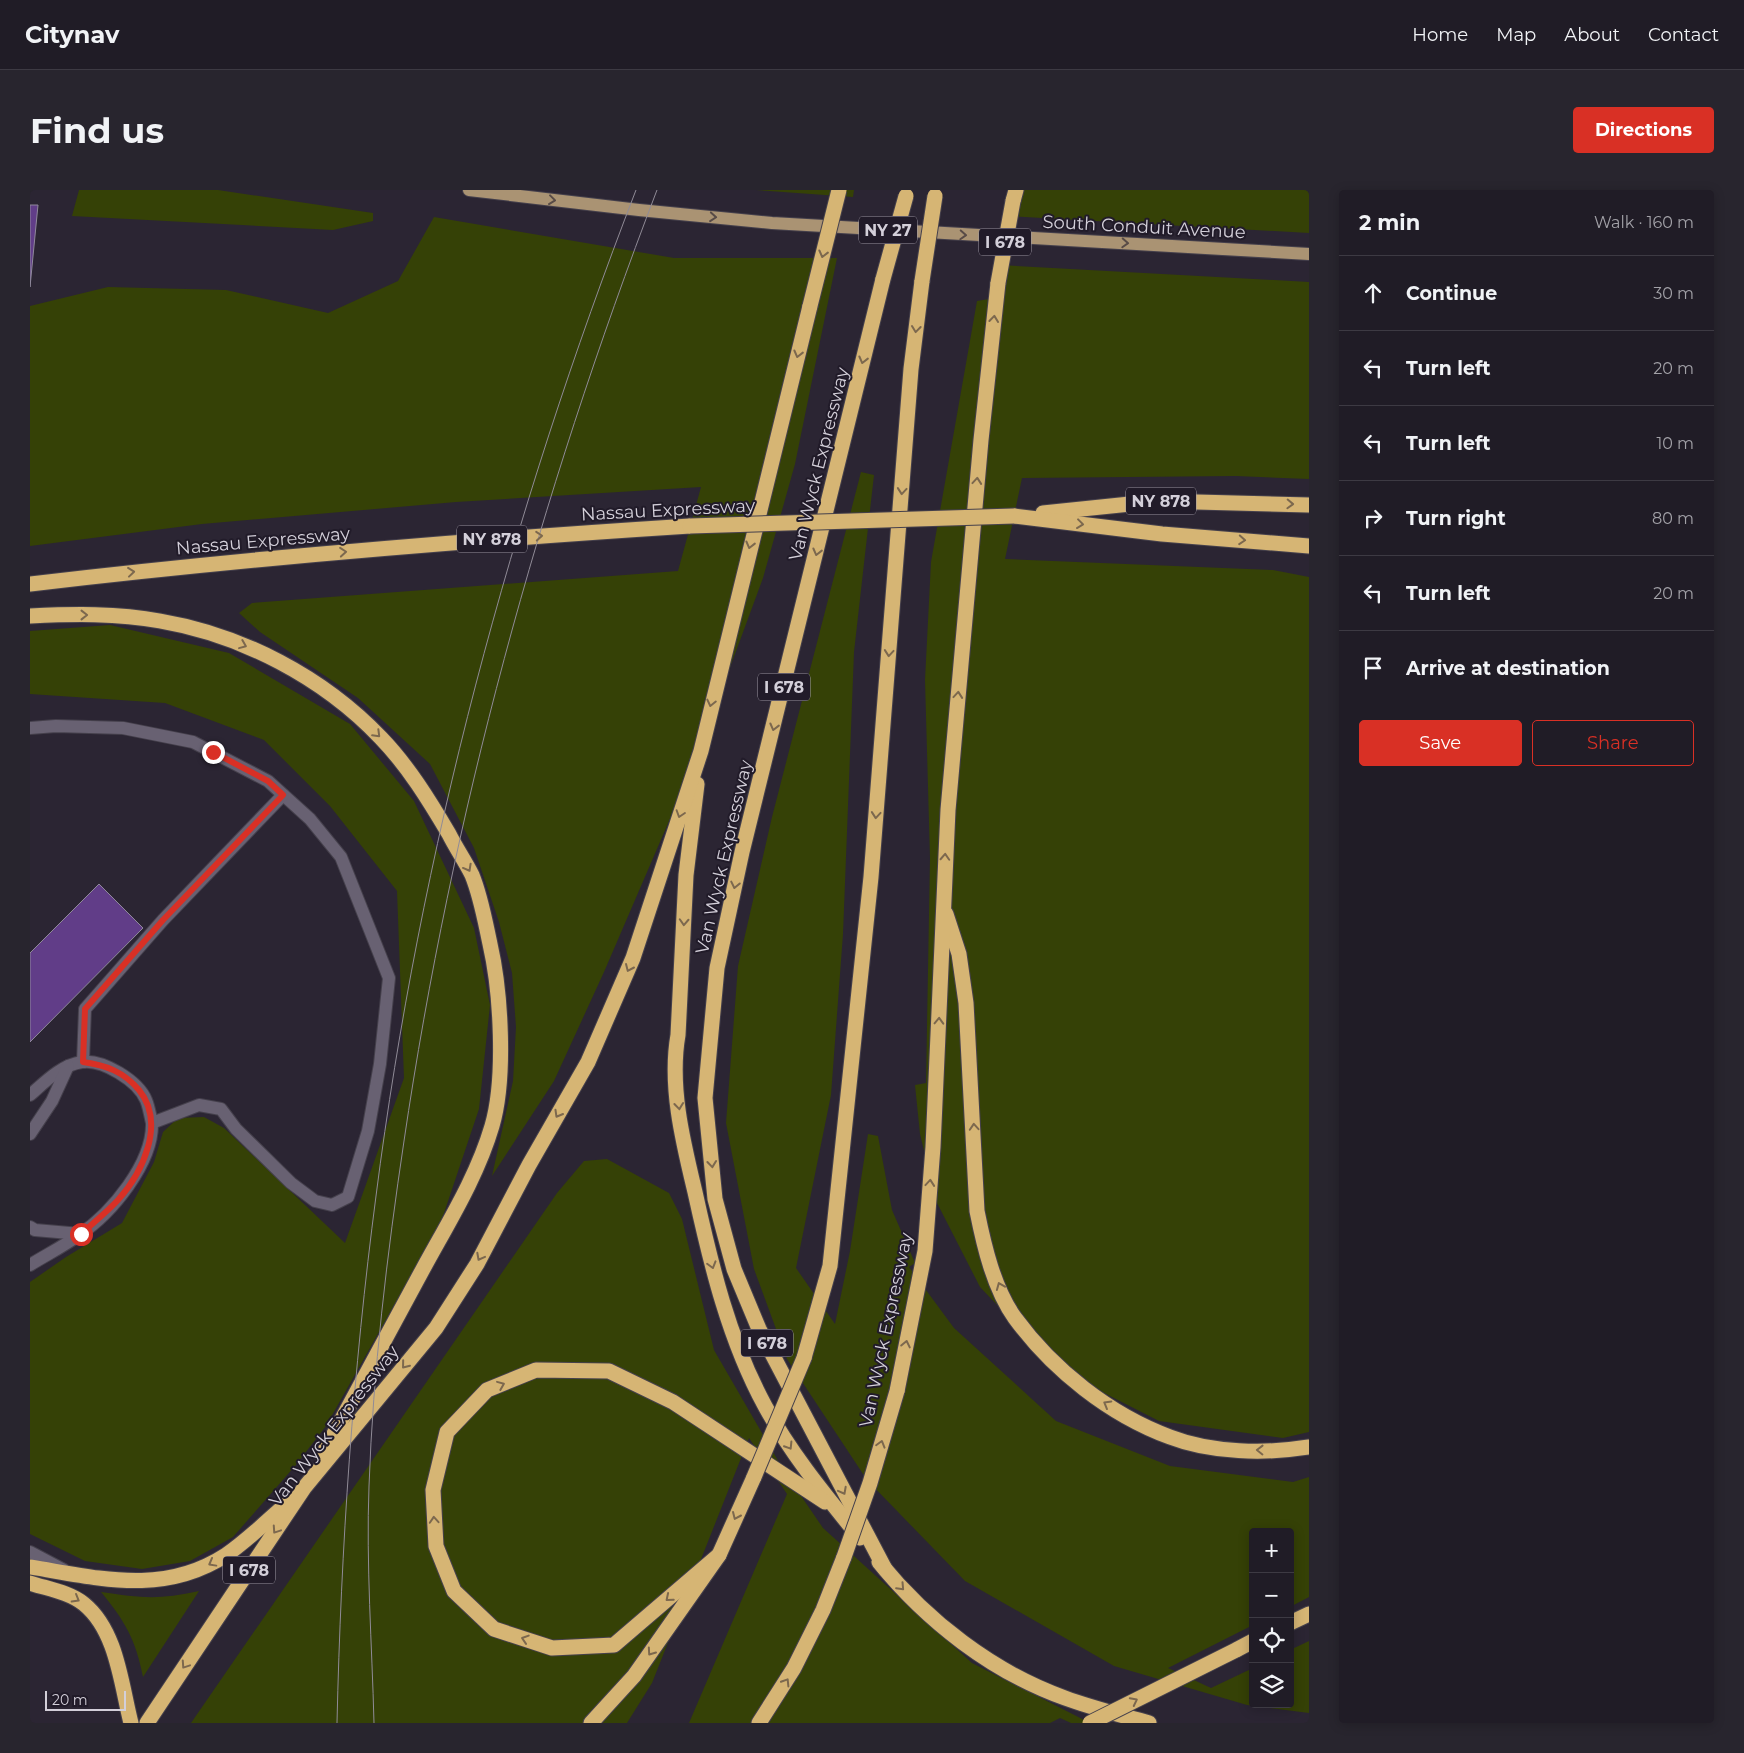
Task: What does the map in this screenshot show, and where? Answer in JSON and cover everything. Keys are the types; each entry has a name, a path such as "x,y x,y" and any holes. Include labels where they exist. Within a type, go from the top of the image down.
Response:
{"highway":[{"path":"839,190 700,751 686,875 678,1035 674,1058 682,1132 711,1261 742,1355 765,1405 792,1450 837,1510 885,1569 921,1608 978,1653 1014,1676 1063,1698 1149,1723"},
{"name":"Van Wyck Expressway","path":"885,1569 760,1329 734,1269 715,1199 705,1098 718,968 740,862 883,279 907,193"},
{"path":"592,1723 634,1676 719,1555 804,1358 830,1266 871,877 911,369 935,193"},
{"name":"Van Wyck Expressway","path":"760,1723 794,1668 823,1610 870,1483 897,1391 924,1251 934,1147 948,810 981,440 998,283 1014,196"},
{"name":"Nassau Expressway","path":"30,584 294,556 495,539 690,526 1014,516 1159,501 1309,505"},
{"path":"1014,516 1162,534 1309,546"},
{"path":"30,616 103,615 163,621 222,637 252,648 308,679 359,717 382,738 423,791 472,876 497,971 499,1000 499,1074 492,1126 465,1194 304,1488 227,1554 193,1572 157,1581 113,1580 30,1567"},
{"name":"Van Wyck Expressway","path":"147,1723 304,1488 436,1328 477,1264 529,1165 588,1062 633,958 700,751"},
{"path":"943,906 959,954 966,1003 977,1211 983,1243 1000,1289 1014,1317 1064,1371 1093,1396 1170,1438 1195,1444 1232,1449 1309,1447"},
{"path":"719,1555 614,1645 552,1648 494,1629 454,1591 436,1546 432,1490 447,1432 487,1390 536,1370 609,1370 673,1402 837,1510"},
{"path":"30,1583 69,1595 83,1603 98,1619 114,1654 131,1723"},
{"path":"1294,1621 1309,1614"},
{"path":"1090,1723 1249,1643"}],"main road":[{"name":"South Conduit Avenue","path":"469,190 772,223 1309,254"}],"lane":[{"path":"30,728 56,726 123,728 193,742 268,781 310,818 341,856 389,978 380,1064 368,1131 348,1197 332,1205 315,1201 291,1183 242,1135 221,1110 199,1104 152,1123"},
{"path":"83,1062 85,1009 163,920 283,795"},
{"path":"30,1095 68,1066 83,1062 97,1064 127,1076 146,1099 152,1123 152,1134 139,1169 118,1200 81,1234 30,1264"},
{"path":"30,1134 52,1101 68,1066"},
{"path":"30,1227 35,1230 81,1234"},
{"path":"30,1552 76,1575"}],"green space":[{"path":"79,190 218,190 373,213 373,221 333,230 72,216"},
{"path":"756,190 854,190 853,197"},
{"path":"1015,190 1309,190 1309,233 1009,216"},
{"path":"434,217 674,258 837,258 795,464 763,578 700,749 604,972 554,1081 492,1176 513,1081 516,1027 512,973 499,922 474,848 430,764 358,698 260,632 239,613 252,603 678,571 701,487 456,502 202,524 30,546 30,306 108,287 226,290 328,313 398,281"},
{"path":"1000,265 1309,282 1309,479 1236,476 1022,478 1005,559 1273,570 1309,577 1309,1432 1283,1438 1159,1421 1059,1370 980,1287 936,1201 920,1134 915,1085 926,1083 930,858 925,680 931,562 977,301 995,298"},
{"path":"861,472 874,475 854,652 843,934 831,1095 796,1268 835,1324 850,1251 868,1134 878,1136 892,1210 915,1263 909,1267 954,1328 1056,1421 1170,1466 1293,1482 1309,1477 1309,1597 1294,1605 1294,1528 1249,1528 1249,1627 1168,1668 1211,1688 1249,1670 1249,1705 1114,1666 965,1581 867,1480 787,1359 754,1269 726,1123 738,966 772,817"},
{"path":"110,625 229,653 350,724 414,801 474,928 490,1005 479,1109 441,1222 326,1426 295,1466 233,1537 190,1561 142,1569 85,1561 30,1534 30,1282 66,1257 122,1223 154,1162 163,1132 178,1118 204,1117 224,1128 345,1243 404,1078 397,891 330,806 264,740 165,703 30,694 30,631"},
{"path":"607,1159 669,1193 682,1219 714,1350 784,1471 823,1528 972,1663 1090,1723 1071,1723 1060,1718 1050,1723 689,1723 787,1494 749,1438 652,1683 627,1723 191,1723 557,1193 584,1161"},
{"path":"199,1591 143,1677 133,1641 117,1612 101,1592 128,1596 161,1597"},
{"path":"1309,1641 1309,1713 1270,1708 1294,1708 1294,1648"}],"building":[{"path":"30,205 38,205 30,287"},
{"path":"99,884 143,928 30,1042 30,953"}],"tram line":[{"path":"337,1723 345,1525 361,1327 376,1196 395,1067 418,939 445,812 476,685 510,560 549,435 591,312 636,190"},
{"path":"374,1723 368,1545 374,1400 392,1227 424,1019 447,898 474,778 504,659 574,423 614,306 657,190"}],"route":[{"path":"81,1234 118,1200 139,1169 152,1134 152,1123 146,1099 127,1076 97,1064 83,1062 85,1009 163,920 283,795 268,781 213,752"}]}
